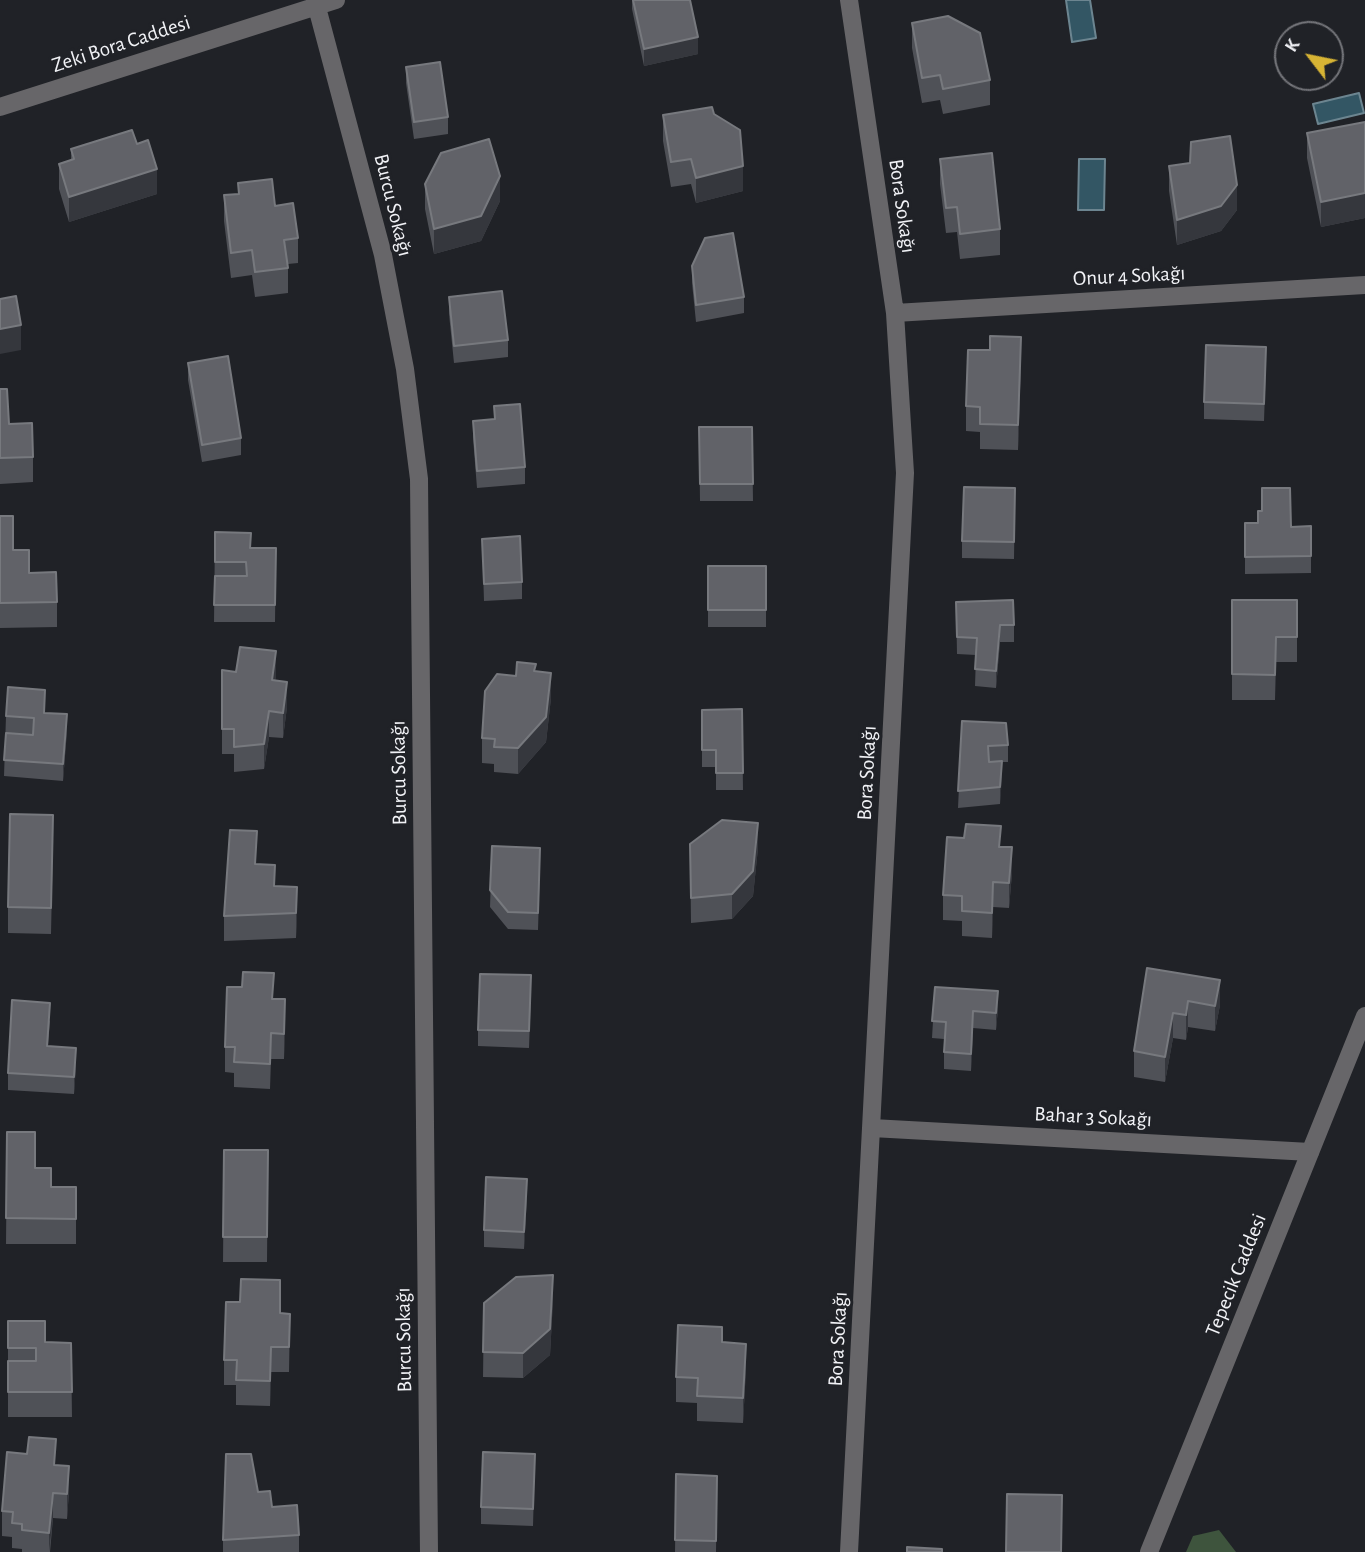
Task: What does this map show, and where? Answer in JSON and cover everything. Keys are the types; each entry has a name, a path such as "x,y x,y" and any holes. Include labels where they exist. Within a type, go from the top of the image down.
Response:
{"street":[{"name":"Zeki Bora Caddesi","path":"0,107 316,3 336,0"},
{"name":"Bora Sokağı","path":"849,0 895,313 905,473 849,1552"},
{"name":"Burcu Sokağı","path":"316,3 383,255 405,369 419,479 429,1552"},
{"name":"Onur 4 Sokağı","path":"895,313 1365,285"},
{"name":"Tepecik Caddesi","path":"1149,1552 1365,1016"},
{"name":"Bahar 3 Sokağı","path":"873,1128 1310,1152"}],"green space":[{"path":"1219,1530 1236,1552 1186,1552 1193,1536"}],"water":[{"path":"1066,0 1090,0 1096,38 1072,42"},
{"path":"1359,93 1364,113 1318,124 1313,104"},
{"path":"1079,159 1105,159 1104,210 1078,210"}],"building":[{"path":"633,0 690,0 698,37 644,49"},
{"path":"948,16 980,33 990,80 943,89 940,75 922,78 912,23"},
{"path":"440,62 448,117 414,122 406,67"},
{"path":"712,107 714,114 740,130 743,166 696,178 691,159 671,162 663,115"},
{"path":"1365,122 1365,193 1321,202 1307,133"},
{"path":"132,130 137,144 148,140 157,169 69,197 59,164 74,159 71,149"},
{"path":"1230,136 1237,185 1221,206 1177,220 1169,166 1190,163 1191,142"},
{"path":"489,139 500,176 481,216 434,229 425,184 441,153"},
{"path":"992,153 1000,229 960,234 957,207 946,208 940,159"},
{"path":"272,179 275,206 293,203 298,238 284,240 288,268 255,272 252,250 231,253 224,195 239,194 238,183"},
{"path":"733,233 744,297 696,305 692,266 705,238"},
{"path":"502,291 508,340 454,346 449,297"},
{"path":"16,296 21,325 0,329 0,299"},
{"path":"990,336 1021,337 1018,425 980,424 980,407 966,406 968,350 990,350"},
{"path":"1206,345 1266,347 1264,404 1204,402"},
{"path":"228,356 241,438 202,445 188,363"},
{"path":"0,389 7,389 9,424 32,423 33,457 0,458"},
{"path":"520,404 525,467 477,471 473,421 495,419 494,406"},
{"path":"699,427 752,427 753,484 700,484"},
{"path":"964,487 1015,488 1014,542 962,541"},
{"path":"1262,488 1290,488 1291,527 1311,526 1311,556 1245,557 1245,523 1258,523 1258,511 1262,511"},
{"path":"0,516 13,516 13,550 29,550 29,573 56,572 57,602 0,603"},
{"path":"215,532 251,533 250,548 276,548 275,605 214,605 215,576 247,576 246,562 215,562"},
{"path":"520,536 522,582 484,584 482,539"},
{"path":"708,566 766,566 766,610 708,610"},
{"path":"1013,600 1014,625 1000,625 996,671 975,669 977,638 957,637 956,602"},
{"path":"1232,600 1297,600 1297,637 1276,637 1275,675 1232,674"},
{"path":"240,647 276,651 272,680 287,682 283,713 269,711 264,744 234,747 234,729 222,729 222,670 236,672"},
{"path":"517,662 536,664 534,671 551,673 546,717 518,748 494,747 495,739 482,738 485,691 497,674 516,676"},
{"path":"8,687 45,690 44,713 67,714 63,764 4,760 6,733 33,735 34,718 6,716"},
{"path":"742,709 743,773 716,773 716,750 702,750 702,710"},
{"path":"962,721 1006,723 1008,745 988,746 989,762 1002,761 1000,787 958,791"},
{"path":"10,814 53,815 51,908 8,907"},
{"path":"722,820 758,823 753,871 732,894 691,898 690,844"},
{"path":"966,824 1001,826 999,847 1012,847 1009,883 993,882 992,913 962,911 962,896 943,895 947,837 964,838"},
{"path":"230,830 257,831 255,864 275,865 274,886 297,887 296,913 224,916"},
{"path":"492,846 540,848 538,913 508,912 490,890"},
{"path":"1147,968 1220,980 1215,1006 1188,1001 1186,1015 1173,1013 1165,1057 1134,1051"},
{"path":"243,972 274,973 272,999 285,999 284,1034 271,1033 270,1064 234,1062 235,1047 225,1047 227,987 242,987"},
{"path":"480,974 531,975 529,1031 478,1030"},
{"path":"935,987 998,991 996,1013 973,1011 971,1054 944,1052 946,1022 932,1021"},
{"path":"12,1000 50,1003 47,1046 76,1048 74,1077 8,1073"},
{"path":"7,1132 35,1132 35,1168 51,1168 51,1187 76,1187 76,1219 6,1218"},
{"path":"224,1150 268,1150 267,1237 223,1237"},
{"path":"486,1177 527,1179 524,1232 484,1230"},
{"path":"553,1275 550,1329 523,1353 483,1352 484,1303 516,1277"},
{"path":"241,1279 280,1280 280,1313 290,1314 289,1347 271,1347 270,1381 236,1380 237,1360 224,1360 226,1302 240,1302"},
{"path":"8,1321 45,1321 45,1342 71,1343 72,1392 8,1392 8,1361 36,1361 36,1348 8,1348"},
{"path":"678,1325 722,1327 722,1342 746,1344 743,1398 697,1396 698,1378 676,1377"},
{"path":"29,1437 56,1439 54,1465 69,1466 67,1494 53,1493 49,1533 22,1530 22,1524 12,1523 13,1512 2,1511 7,1452 27,1454"},
{"path":"483,1452 535,1454 533,1509 481,1507"},
{"path":"226,1454 251,1454 258,1492 270,1491 272,1507 297,1505 299,1535 223,1540"},
{"path":"676,1474 717,1476 716,1541 675,1540"},
{"path":"1007,1494 1062,1495 1061,1552 1006,1552"},
{"path":"907,1547 942,1549 942,1552 907,1552"}]}
